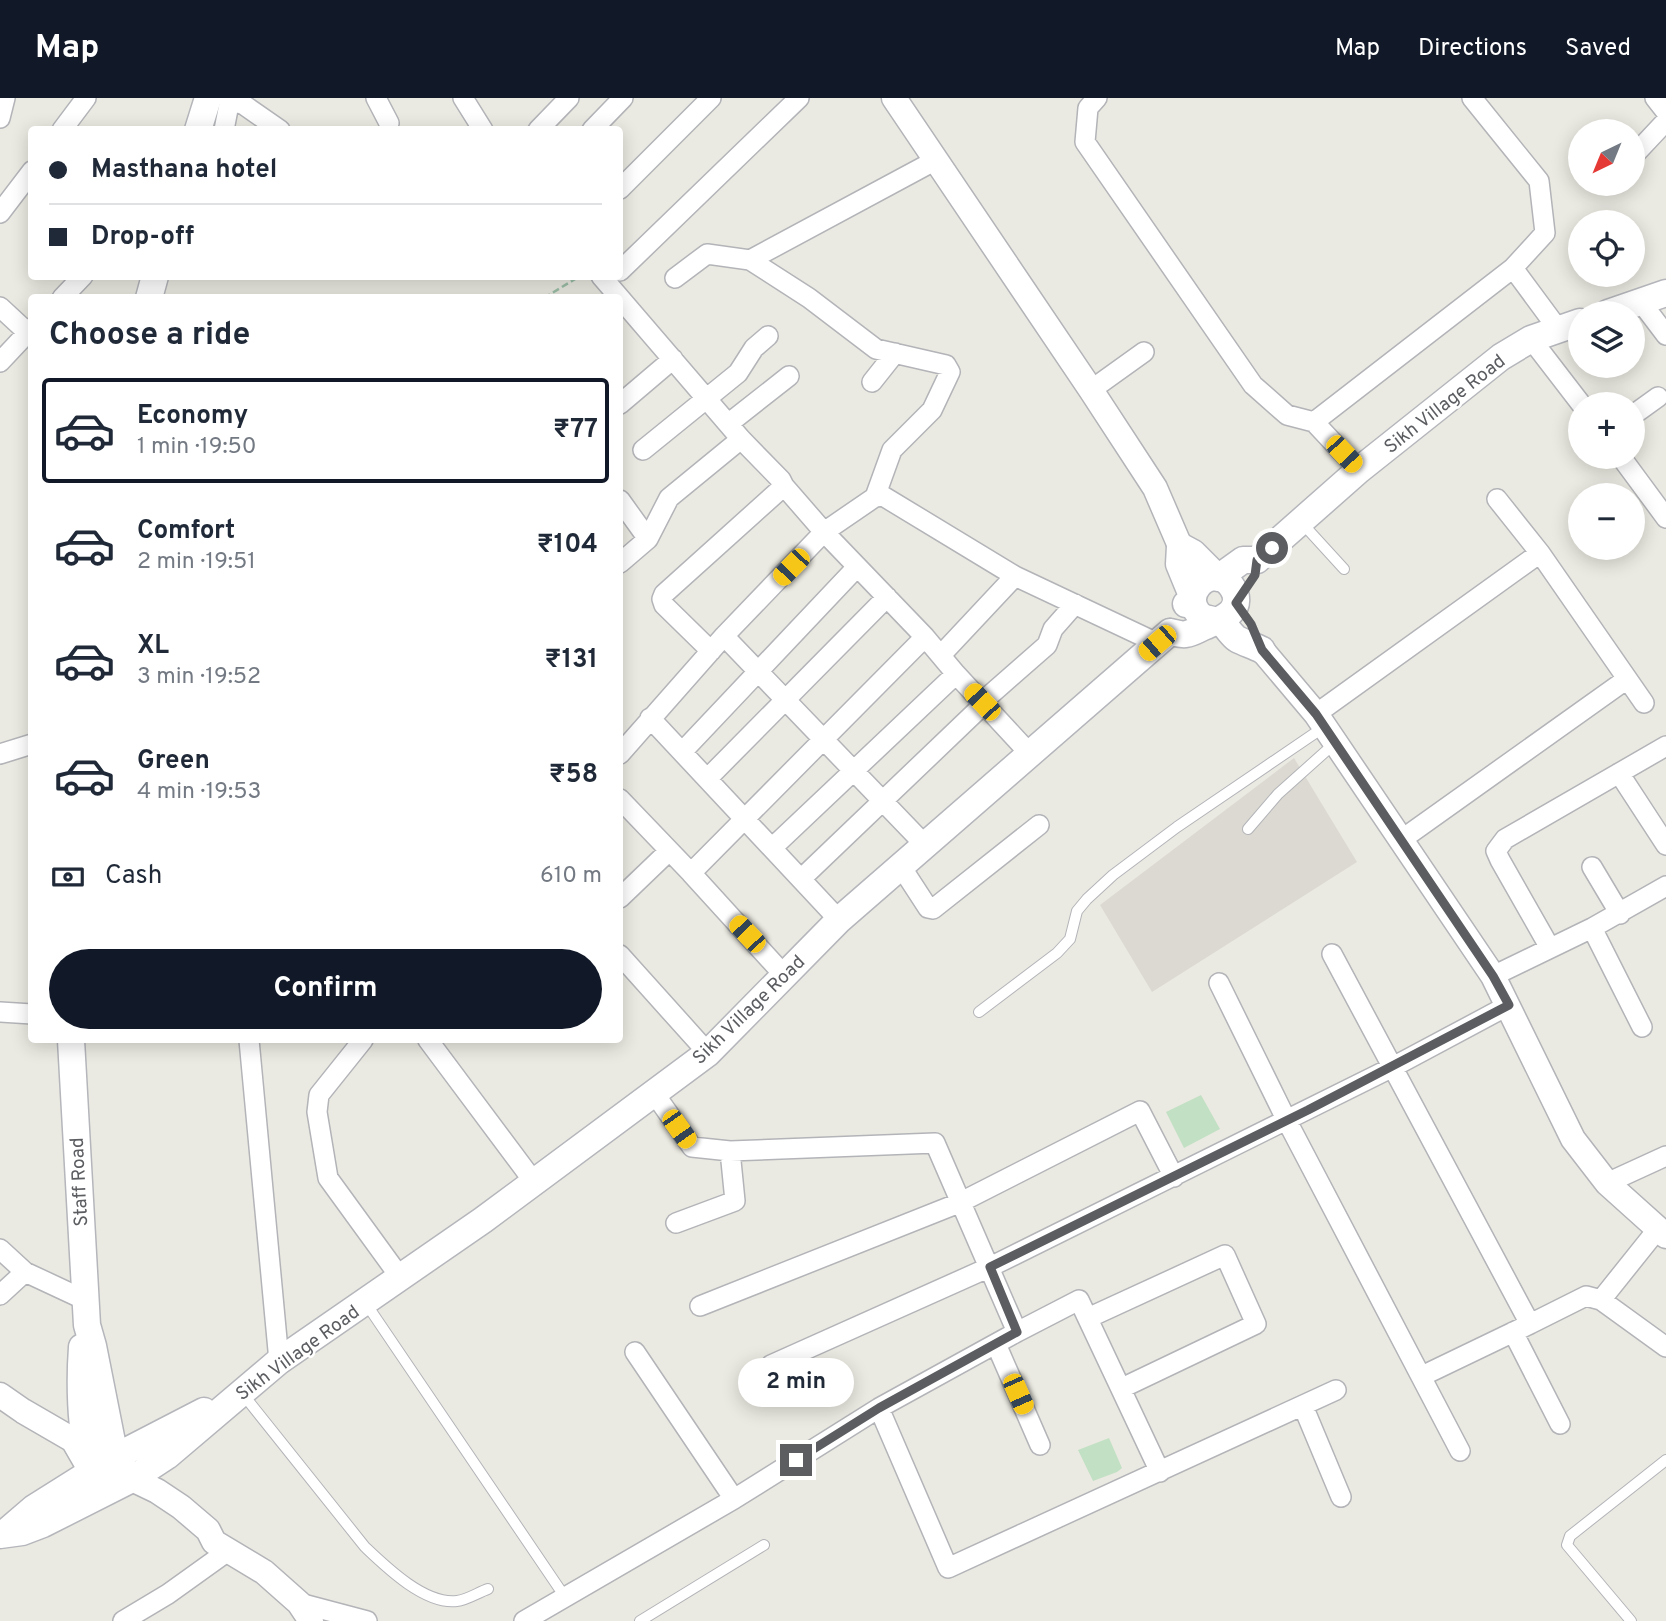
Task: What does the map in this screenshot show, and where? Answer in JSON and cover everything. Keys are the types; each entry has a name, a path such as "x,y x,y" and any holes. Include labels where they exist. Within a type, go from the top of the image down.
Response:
{"main road":[{"path":"202,126 231,100"},
{"path":"1644,301 1666,293"},
{"name":"Sikh Village Road","path":"1257,560 1359,470 1501,357 1531,339 1568,325"},
{"path":"1218,578 1243,559 1257,560 1255,575 1227,612 1212,621 1196,610 1179,565 1180,546 1193,553 1218,578 1234,590 1227,612 1236,638 1262,650"},
{"name":"Sikh Village Road","path":"2,1535 22,1532 43,1524 127,1481 167,1456 279,1361 483,1220 708,1053 839,920 1163,638 1173,617 1193,598 1203,580 1218,578"},
{"path":"1163,638 1185,635 1227,612"},
{"name":"Staff Road","path":"71,1043 86,1312 81,1368 84,1431 90,1457 101,1466"},
{"name":"Sikh Village Road","path":"2,1535 34,1508 101,1466 193,1416 236,1397"},
{"path":"101,1466 127,1481"}],"street":[{"path":"0,118 5,98"},
{"path":"65,126 86,98"},
{"path":"376,98 389,122"},
{"path":"542,126 569,98"},
{"path":"596,126 623,98"},
{"path":"623,187 711,98"},
{"path":"623,266 799,98"},
{"path":"894,98 1155,488 1180,546"},
{"path":"1097,98 1088,108 1085,142 1253,385 1287,415 1314,422 1359,470"},
{"path":"1314,422 1513,268 1545,233 1539,181 1472,98"},
{"path":"1655,98 1666,112"},
{"path":"225,126 231,100 273,126"},
{"path":"1645,143 1666,121"},
{"path":"750,260 936,160"},
{"path":"0,213 28,176"},
{"path":"623,750 718,644 824,532 875,496 892,450 932,410 950,372 946,365 876,349 809,298 750,260 707,254 675,278"},
{"path":"1513,268 1568,324"},
{"path":"66,294 79,280"},
{"path":"0,307 28,329"},
{"path":"1645,307 1666,335"},
{"path":"625,314 673,359 824,532 925,637 1030,754"},
{"path":"0,362 28,331"},
{"path":"643,450 738,373 754,348 768,336"},
{"path":"1531,339 1572,392"},
{"path":"1091,390 1144,352"},
{"path":"872,382 895,353"},
{"path":"623,401 673,359"},
{"path":"623,560 648,539 669,498 734,432 755,405 789,376"},
{"path":"1645,406 1658,397"},
{"path":"1630,469 1666,518"},
{"path":"784,486 664,594 664,605 758,671 924,844"},
{"path":"875,496 883,496 1015,576 1075,604 1163,638"},
{"path":"1497,499 1541,553 1644,702"},
{"path":"623,504 648,539"},
{"path":"1325,728 1541,553"},
{"path":"683,751 858,567"},
{"path":"941,655 1015,576"},
{"path":"708,778 887,597"},
{"path":"801,879 1047,645 1053,629 1075,604"},
{"path":"691,873 925,637"},
{"path":"1262,650 1325,728 1493,976 1573,1139 1607,1183 1662,1233 1601,1300"},
{"path":"772,848 956,674"},
{"path":"1401,840 1627,679"},
{"path":"650,718 839,920"},
{"path":"0,754 28,745"},
{"path":"1550,948 1496,851 1505,839 1666,746"},
{"path":"1619,773 1666,845"},
{"path":"623,802 784,975"},
{"path":"900,865 928,908 933,908 1039,825"},
{"path":"623,895 669,851"},
{"path":"1592,867 1620,914"},
{"path":"1493,976 1620,914 1666,886"},
{"path":"1592,928 1642,1027"},
{"path":"1332,954 1521,1328 1560,1424"},
{"path":"623,958 708,1053"},
{"path":"1219,983 1287,1121 1461,1451"},
{"path":"771,1365 990,1267 1287,1121 1509,1005"},
{"path":"0,1012 28,1014"},
{"path":"249,1043 279,1361"},
{"path":"361,1043 319,1095 317,1112 328,1178 400,1277"},
{"path":"438,1043 534,1182"},
{"path":"654,1093 692,1147 730,1152 935,1143 1017,1332"},
{"path":"700,1307 959,1203 1140,1111 1174,1177"},
{"path":"676,1223 735,1201 730,1152"},
{"path":"1607,1183 1666,1156"},
{"path":"0,1248 25,1272 86,1312"},
{"path":"1088,1318 1225,1255 1256,1324 1122,1388"},
{"path":"0,1295 25,1272"},
{"path":"1422,1376 1586,1296 1601,1300 1666,1347"},
{"path":"524,1621 734,1499 879,1408 1079,1300 1160,1472"},
{"path":"996,1344 1040,1444"},
{"path":"635,1352 734,1499"},
{"path":"879,1408 948,1568 1336,1390"},
{"path":"0,1395 73,1440 101,1466"},
{"path":"1303,1406 1341,1497"},
{"path":"127,1481 202,1541 221,1546 264,1572 305,1612 367,1621"},
{"path":"122,1621 168,1594 221,1546"}],"lane":[{"path":"1302,523 1344,569"},
{"path":"1248,829 1278,794 1325,728"},
{"path":"979,1012 1057,953 1070,939 1077,911 1113,875 1177,827 1325,728"},
{"path":"365,1302 565,1597"},
{"path":"236,1397 365,1547 388,1568 435,1598 457,1601 488,1589"},
{"path":"1631,1621 1567,1545 1570,1535 1666,1460"},
{"path":"640,1621 764,1545"}],"path":[{"path":"551,294 573,280"}],"shaded area":[{"path":"1294,758 1357,862 1152,992 1100,905"}],"green space":[{"path":"1201,1095 1220,1129 1184,1148 1166,1112"},
{"path":"1109,1438 1122,1468 1093,1481 1078,1450"}],"route":[{"path":"796,1460 879,1408 1017,1332 990,1267 1308,1110 1509,1005 1493,976 1316,714 1262,650 1251,624 1236,603 1255,575 1257,560 1272,548"}]}
